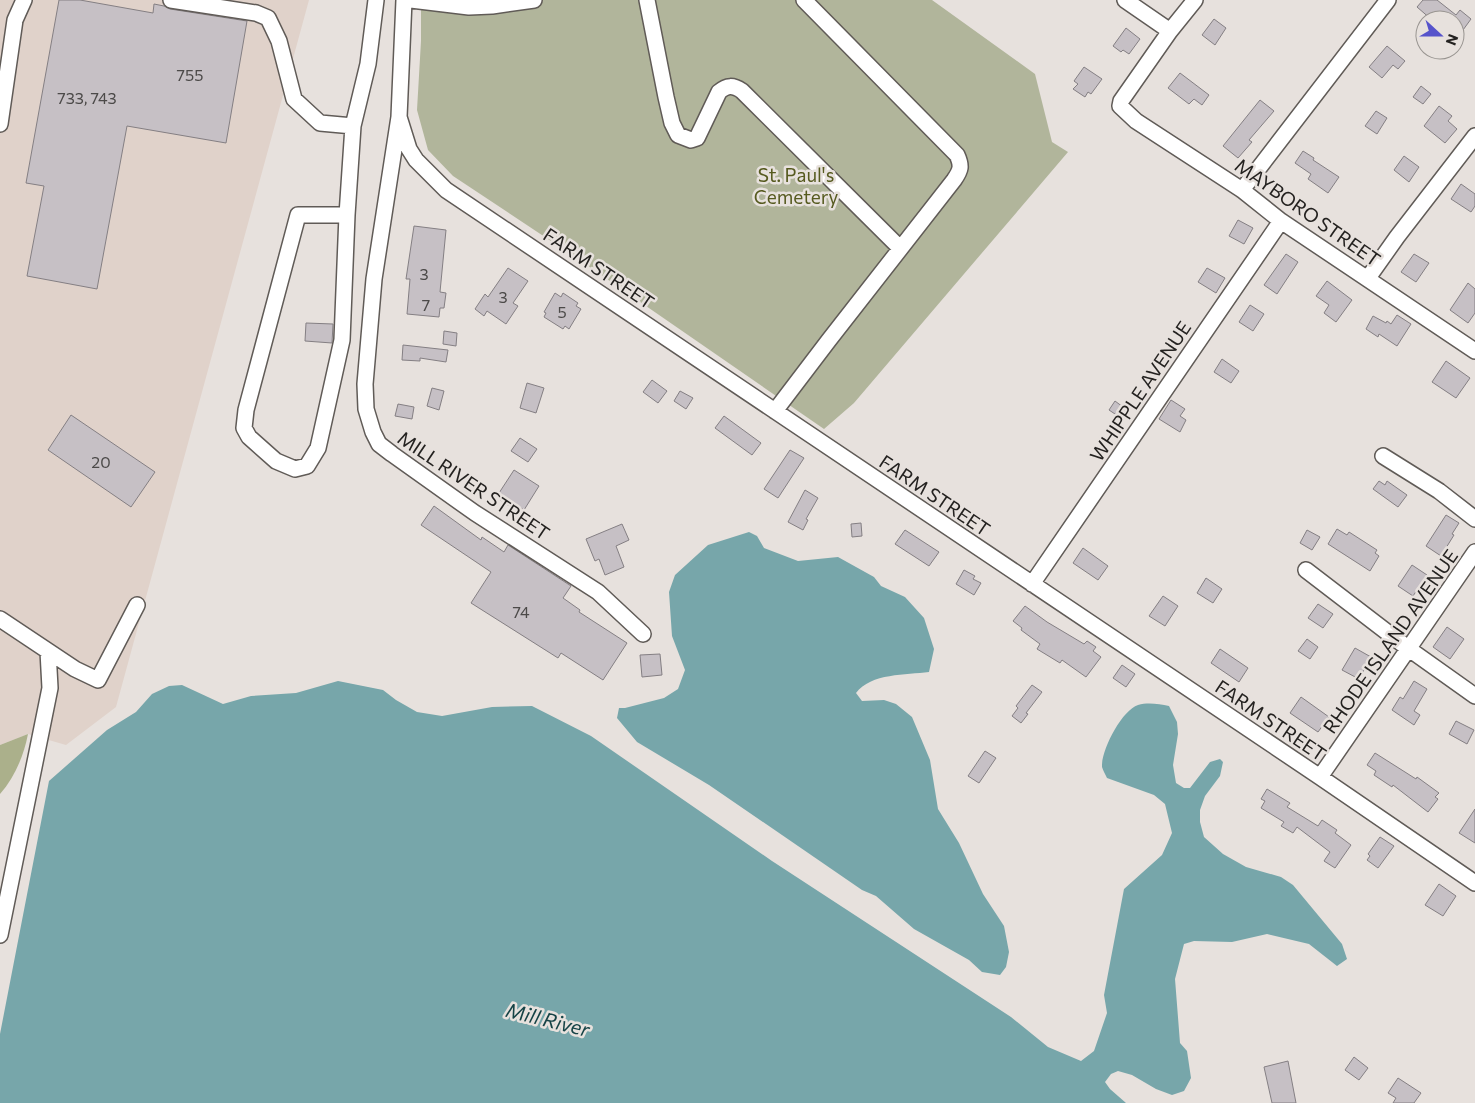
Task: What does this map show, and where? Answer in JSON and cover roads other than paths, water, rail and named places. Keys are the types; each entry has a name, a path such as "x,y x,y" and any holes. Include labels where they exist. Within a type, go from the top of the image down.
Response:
{"street":[{"path":"0,124 15,20 24,0"},
{"path":"171,0 256,13 268,18 279,41 294,99 320,123 353,126"},
{"path":"347,215 298,215 246,410 244,428 249,437 276,461 295,469 306,466 318,448 342,340 353,126 368,64 376,0"},
{"name":"MILL RIVER STREET","path":"404,0 398,117 374,279 365,384 366,409 373,432 379,444 392,454 475,513 598,592 642,634"},
{"path":"411,0 469,7 492,3 534,0"},
{"path":"647,0 672,123 678,134 691,140 697,138 719,92 724,88 736,87 900,248"},
{"path":"775,411 961,170 961,164 957,155 804,0"},
{"path":"1125,0 1170,31 1194,0"},
{"path":"1242,190 1388,0"},
{"name":"MAYBORO STREET","path":"1170,31 1120,102 1126,113 1242,190 1281,221 1475,351"},
{"name":"FARM STREET","path":"398,117 409,149 416,160 446,190 1475,883"},
{"path":"1368,278 1397,237 1475,136"},
{"name":"WHIPPLE AVENUE","path":"1032,584 1281,221"},
{"path":"1382,456 1439,491 1475,519"},
{"name":"RHODE ISLAND AVENUE","path":"1320,777 1475,552"},
{"path":"1306,570 1409,649 1475,696"},
{"path":"0,619 76,669 98,680 137,605"},
{"path":"0,934 50,688 48,651"}],"water":[{"path":"749,532 757,536 764,548 798,561 838,557 874,577 881,586 905,597 924,618 934,649 929,672 880,678 862,686 856,693 862,701 884,700 896,704 912,717 930,760 938,809 959,843 983,894 1004,926 1009,952 1006,967 1000,975 982,972 969,960 914,929 876,896 862,890 709,785 637,742 617,718 619,708 664,698 678,689 685,670 672,636 669,592 675,575 708,545"},
{"name":"Mill River","path":"338,681 383,690 417,712 442,716 492,707 532,706 591,736 772,861 1011,1017 1048,1047 1081,1061 1094,1051 1107,1013 1104,995 1124,889 1162,855 1172,833 1165,804 1154,795 1107,778 1102,767 1105,751 1119,722 1132,708 1146,704 1169,706 1177,722 1178,734 1173,765 1176,783 1184,788 1190,788 1210,762 1220,759 1223,762 1220,776 1205,796 1200,810 1200,822 1204,837 1223,854 1246,867 1281,877 1293,885 1342,944 1347,959 1337,966 1309,944 1267,934 1232,942 1194,941 1184,944 1175,979 1180,1043 1187,1051 1191,1078 1184,1091 1172,1095 1156,1089 1132,1075 1118,1071 1111,1074 1105,1082 1126,1103 0,1103 0,1034 49,781 107,730 136,712 152,694 169,686 182,685 223,704 251,696 296,693"}],"park label":[{"name":"St. Paul's Cemetery","path":"796,185"}]}
